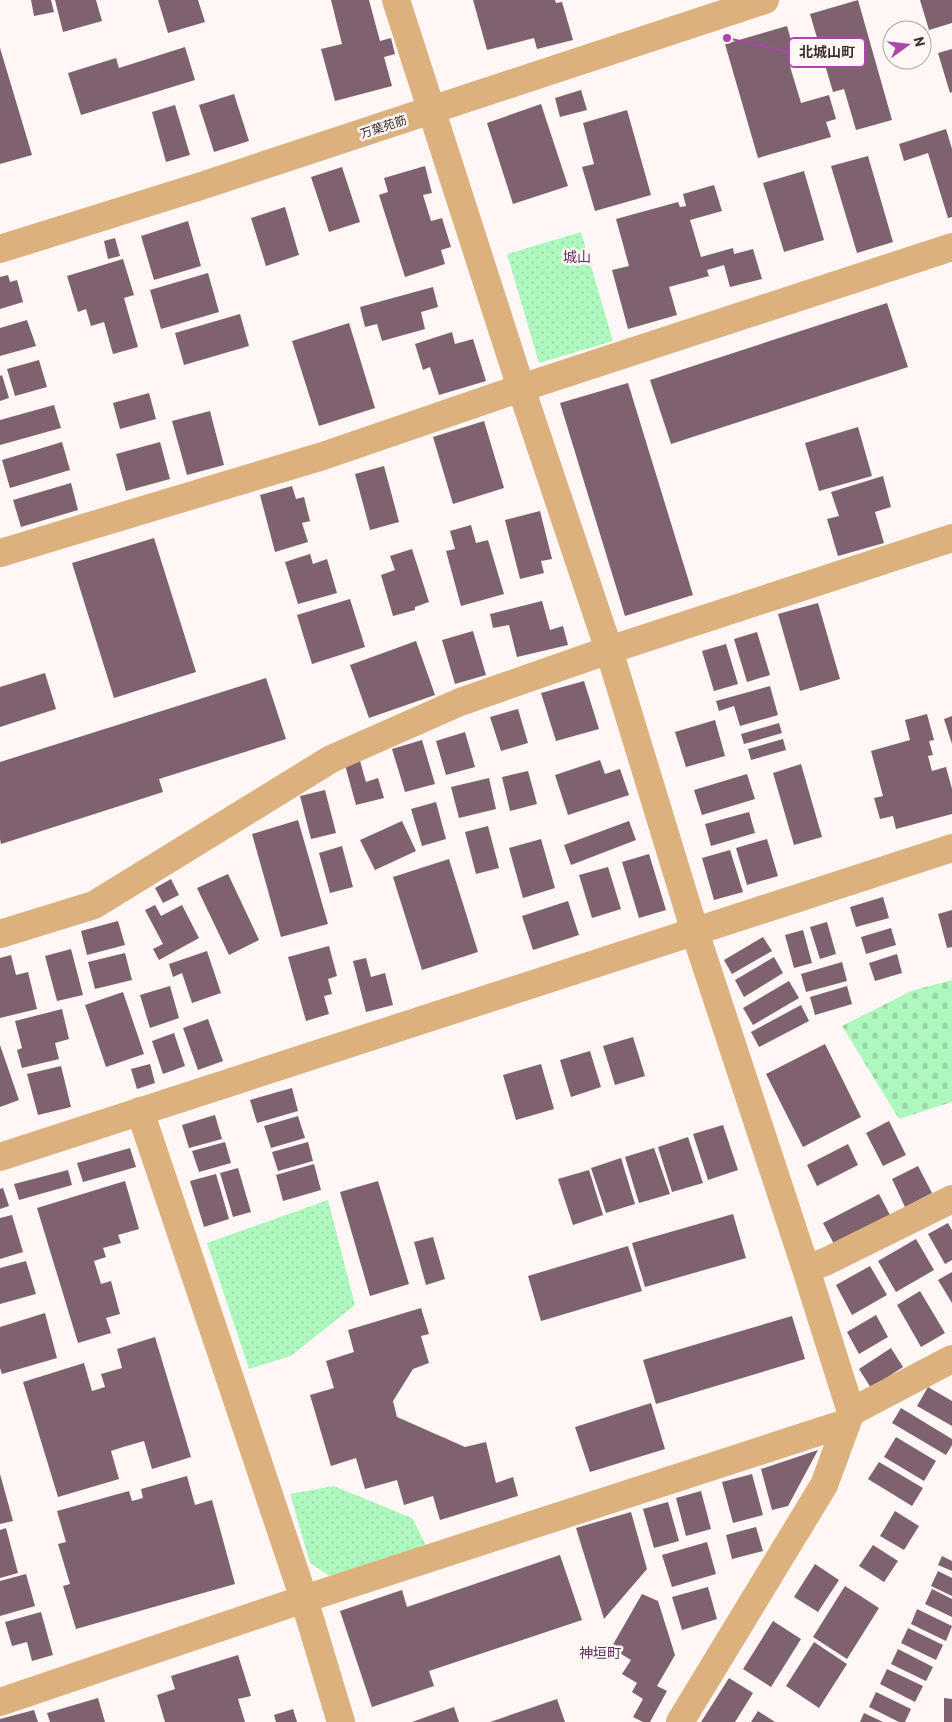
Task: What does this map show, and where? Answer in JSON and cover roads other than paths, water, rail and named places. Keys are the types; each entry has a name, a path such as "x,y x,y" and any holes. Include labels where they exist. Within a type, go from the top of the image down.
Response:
{"street":[{"path":"396,0 521,388 609,650 696,932 806,1269 848,1417 824,1485 680,1722"},
{"name":"万葉苑筋","path":"0,249 198,187 432,109 727,6 765,0"},
{"path":"0,553 323,456 521,388 952,247"},
{"path":"0,934 94,906 331,759 460,702 609,650 952,538"},
{"path":"0,1157 952,848"},
{"path":"140,1110 304,1599 341,1722"},
{"path":"806,1269 825,1262 952,1199"},
{"path":"0,1702 848,1417 952,1359"}],"place":[{"name":"北城山町","path":"727,38"}],"district":[{"name":"城山","path":"577,256"},
{"name":"神垣町","path":"600,1652"}]}
